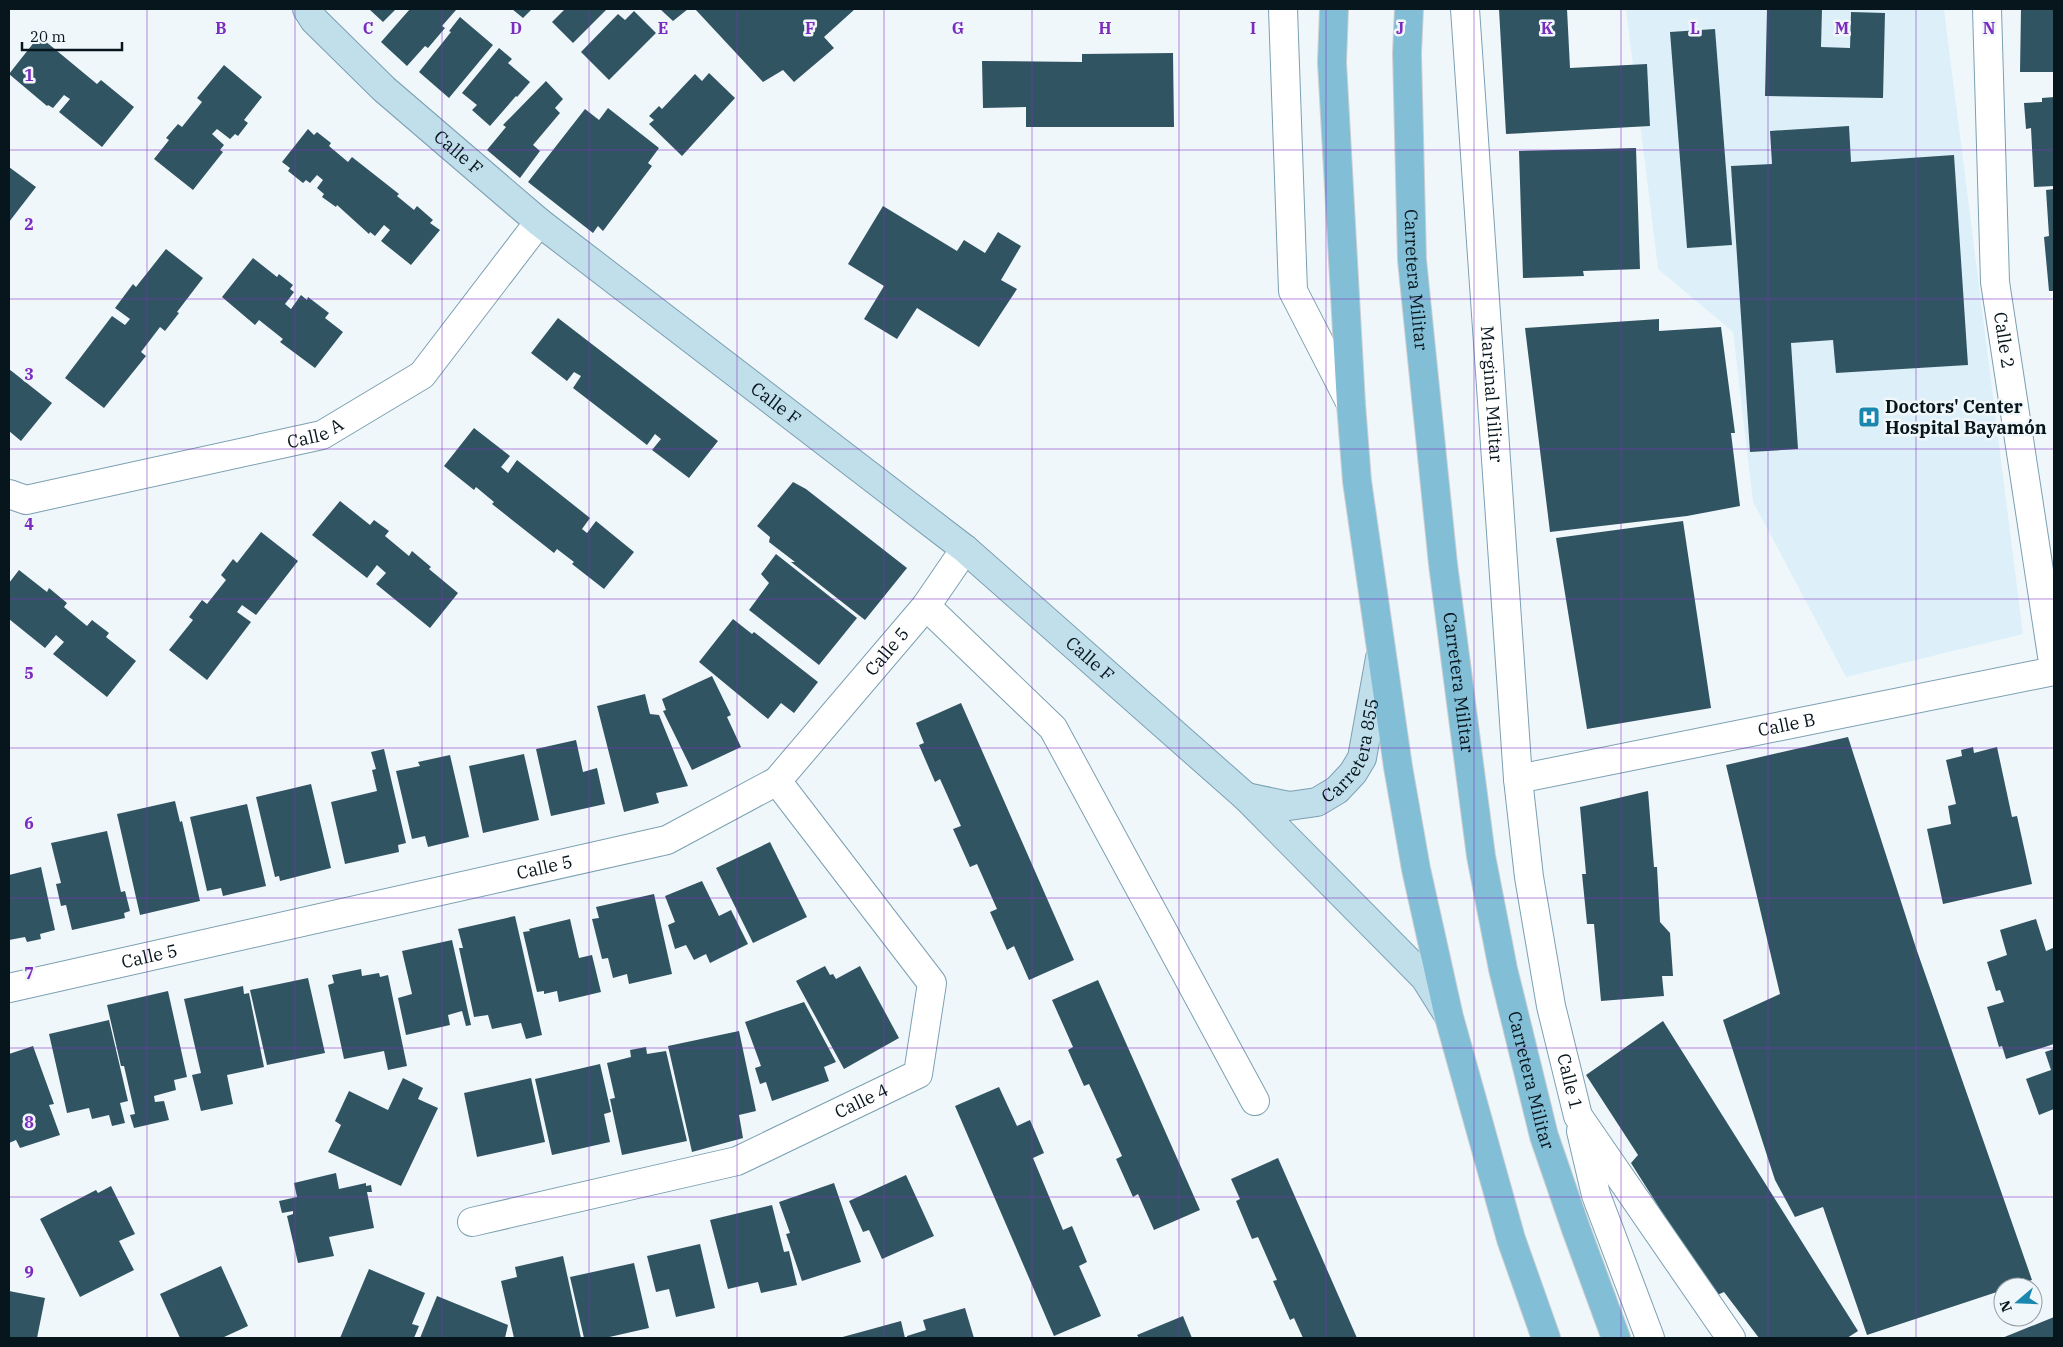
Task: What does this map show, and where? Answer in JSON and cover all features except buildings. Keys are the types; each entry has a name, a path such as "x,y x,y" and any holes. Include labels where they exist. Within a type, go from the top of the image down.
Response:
{"main road":[{"path":"1334,9 1332,62 1351,404 1358,481 1398,767 1416,869 1449,1017 1511,1239 1546,1338"},
{"name":"Carretera Militar","path":"1409,9 1407,53 1412,260 1443,564 1481,856 1503,969 1544,1136 1616,1338"}],"street":[{"name":"Calle F","path":"307,9 314,20 384,89 539,222 965,549 1246,797 1424,978 1449,1017"},
{"path":"1283,9 1293,291 1351,404"},
{"name":"Marginal Militar","path":"1465,9 1518,779"},
{"name":"Calle 2","path":"1987,9 1995,282 2054,670"},
{"name":"Calle A","path":"9,494 26,500 322,435 422,375 539,222"},
{"name":"Calle 5","path":"9,988 667,840 777,781 926,606 965,549"},
{"path":"926,606 1052,728 1256,1101"},
{"name":"Carretera 855","path":"1246,797 1289,806 1317,802 1337,790 1353,773 1362,758 1381,652"},
{"name":"Calle B","path":"1518,779 2054,670"},
{"name":"Calle 1","path":"1518,779 1529,877 1551,1006 1578,1116 1731,1338"},
{"name":"Calle 4","path":"472,1222 737,1161 918,1074 932,983 777,781"},
{"path":"1578,1116 1596,1195 1650,1338"}],"shaded area":[{"name":"Doctors' Center Hospital Bayamón","path":"1626,9 1944,9 2023,634 1846,677 1753,502 1733,332 1658,269"}],"place":[{"name":"Doctors' Center Hospital Bayamón","path":"1869,417"}]}
